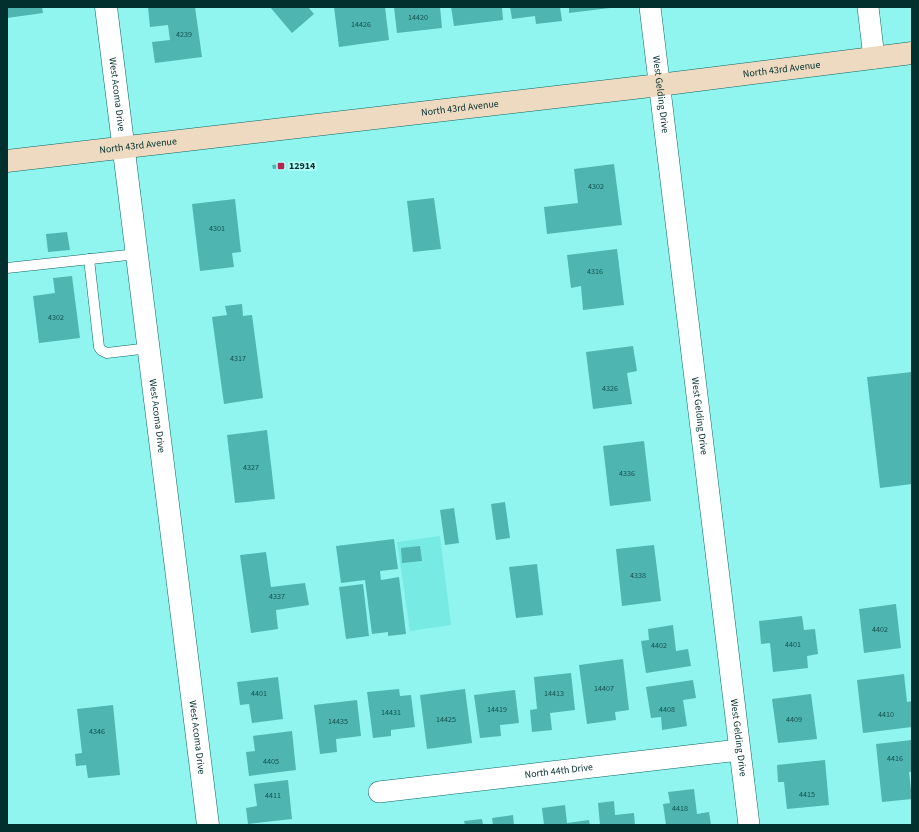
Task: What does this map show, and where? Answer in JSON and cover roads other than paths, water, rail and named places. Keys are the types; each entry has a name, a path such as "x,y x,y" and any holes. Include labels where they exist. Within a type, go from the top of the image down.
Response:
{"main road":[{"name":"North 43rd Avenue","path":"7,161 659,85 912,53"}],"street":[{"name":"West Acoma Drive","path":"106,7 208,825"},
{"name":"West Gelding Drive","path":"650,7 749,825"},
{"path":"868,7 874,58"},
{"name":"North 44th Drive","path":"379,792 740,750"}],"lane":[{"path":"7,268 137,254"},
{"path":"89,259 99,347 101,350 107,353 149,348"}],"place":[{"name":"12914","path":"281,166"}]}
